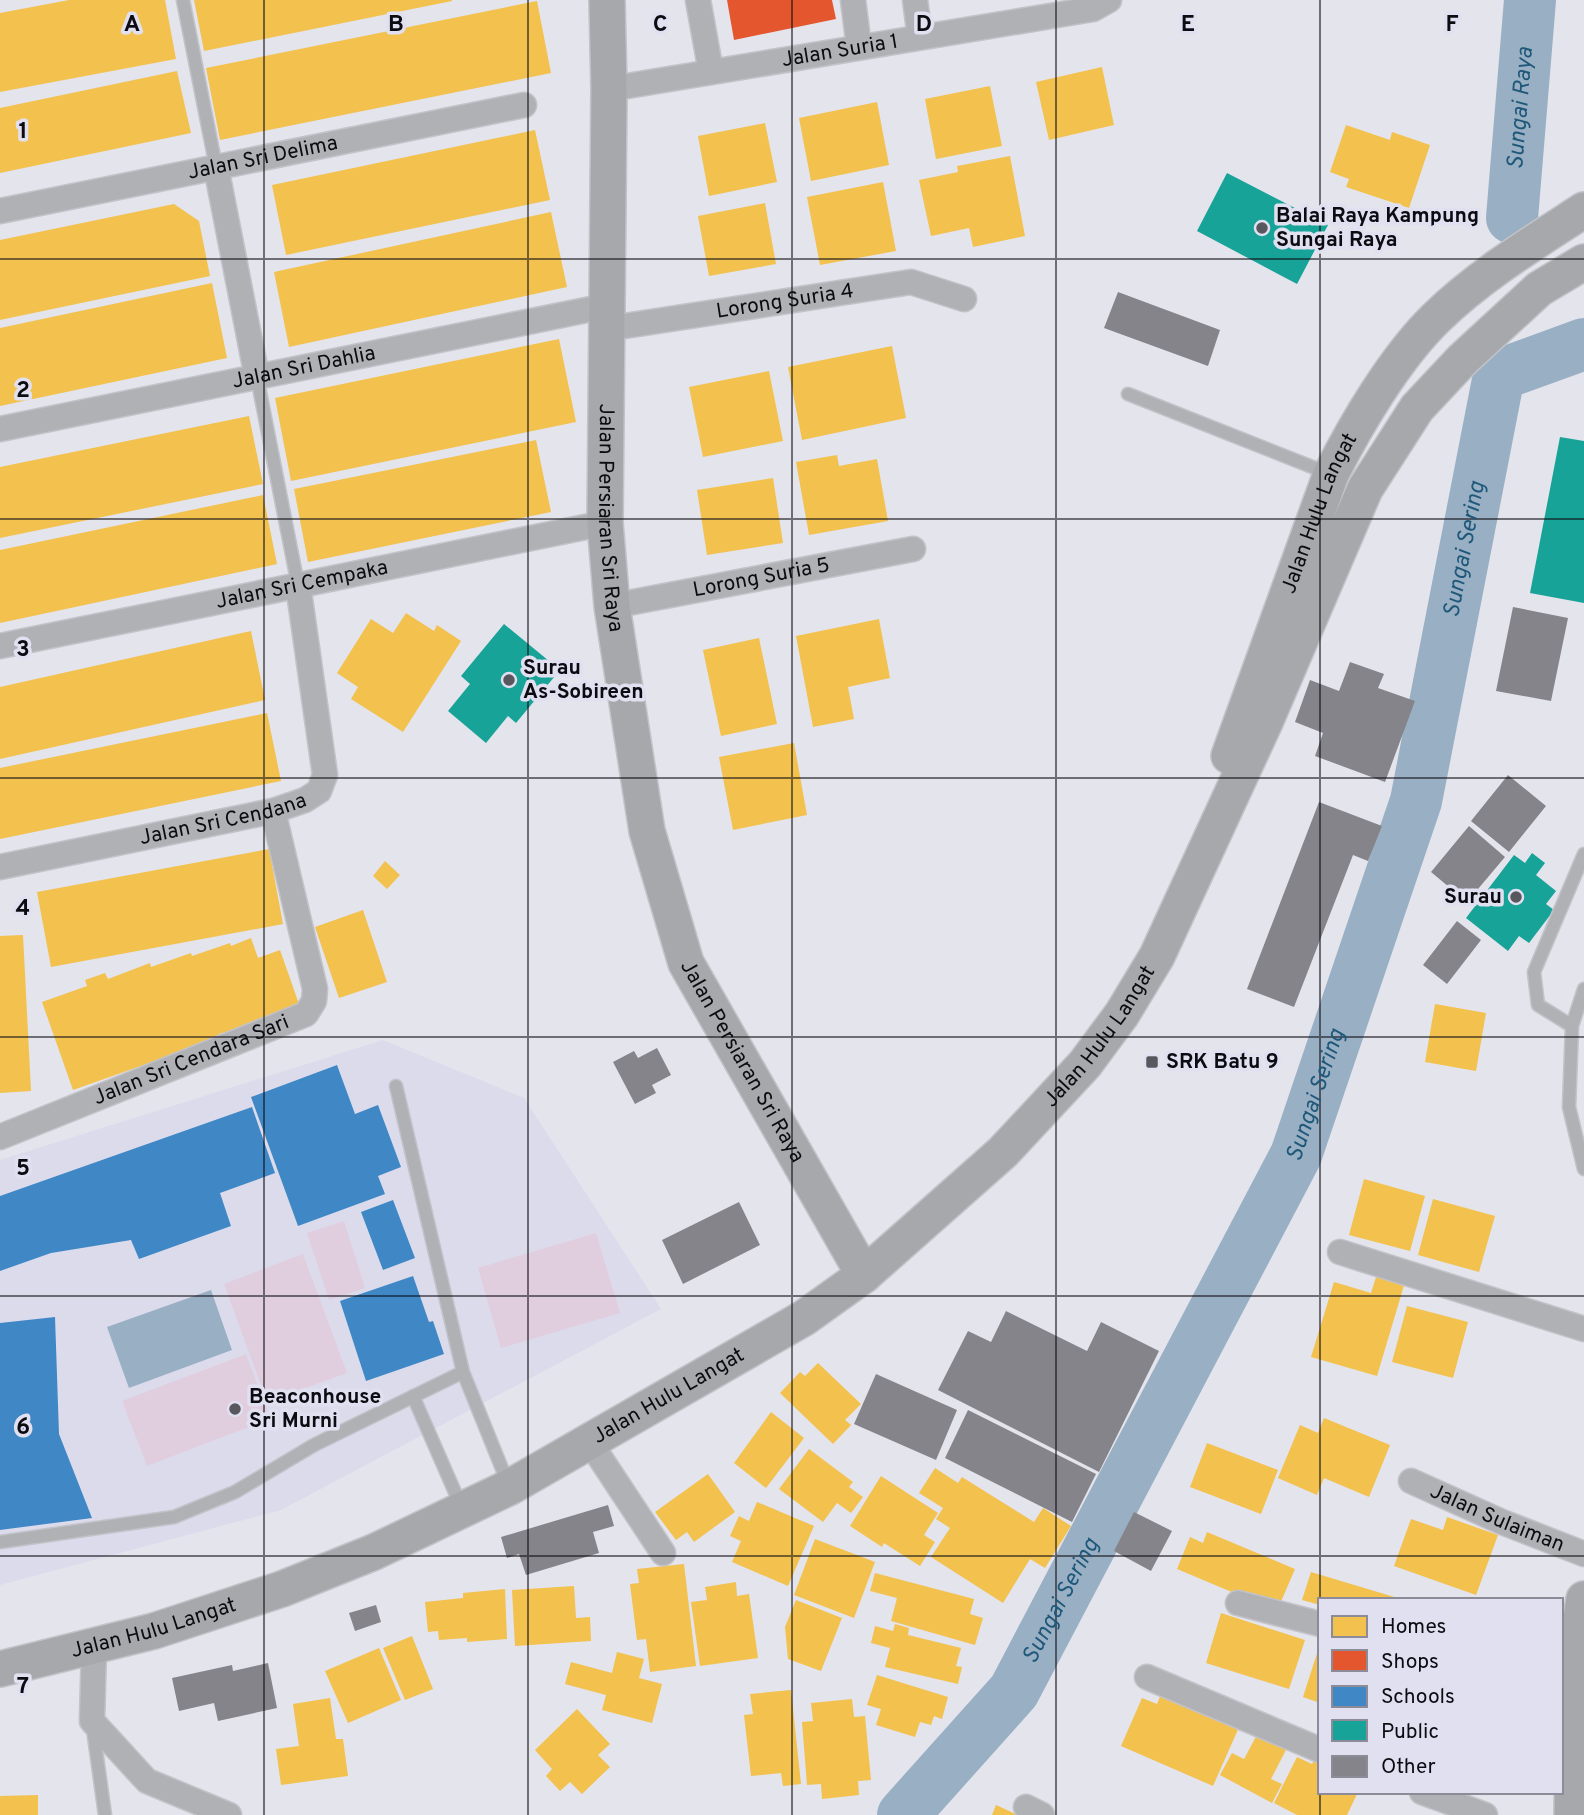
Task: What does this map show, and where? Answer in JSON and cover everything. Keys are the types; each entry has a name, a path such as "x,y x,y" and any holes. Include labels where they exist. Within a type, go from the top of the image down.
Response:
{"main road":[{"name":"Jalan Persiaran Sri Raya","path":"607,0 609,89 605,523 612,606 647,831 686,963 864,1275"},
{"name":"Jalan Hulu Langat","path":"1181,902 1241,718 1331,474 1352,432 1434,319 1478,282 1584,210"},
{"name":"Jalan Hulu Langat","path":"0,1669 154,1630 282,1588 374,1552 510,1487 804,1318 864,1275 1003,1152 1085,1064 1122,1014 1157,956 1265,723 1365,489 1416,408 1462,360 1539,289 1584,262"},
{"path":"1572,1815 1568,1707 1584,1599"}],"street":[{"path":"698,0 711,72"},
{"path":"853,0 859,47"},
{"path":"915,0 920,37"},
{"name":"Jalan Suria 1","path":"609,89 1093,9 1110,0"},
{"name":"Jalan Sri Delima","path":"0,211 524,106"},
{"path":"216,167 257,377"},
{"name":"Lorong Suria 4","path":"605,317 911,282 964,299"},
{"name":"Jalan Sri Dahlia","path":"0,429 257,377 605,317"},
{"name":"Jalan Sri Cempaka","path":"0,646 605,523"},
{"name":"Lorong Suria 5","path":"612,606 913,549"},
{"name":"Jalan Sri Cendana","path":"0,867 273,811 305,800 318,791 325,775 298,586"},
{"name":"Jalan Sri Cendara Sari","path":"0,1137 306,1014 314,1002 315,989 273,811"},
{"path":"1340,1252 1584,1329"},
{"path":"589,1441 663,1553"},
{"name":"Jalan Sulaiman","path":"1411,1481 1502,1522 1584,1554"},
{"path":"1238,1603 1318,1623"},
{"path":"94,1647 92,1721 147,1781 229,1815"},
{"path":"1147,1676 1318,1749"},
{"path":"1427,1794 1485,1815"}],"lane":[{"path":"183,0 216,167"},
{"path":"257,377 298,586"},
{"path":"1128,394 1331,474"},
{"path":"1572,1027 1538,1004 1534,972 1584,854"},
{"path":"1584,989 1572,1027 1569,1107 1584,1169"},
{"path":"396,1086 463,1372 510,1487"},
{"path":"0,1542 174,1517 235,1492 314,1445 463,1372"},
{"path":"413,1396 462,1510"},
{"path":"92,1721 105,1815"}],"shaded area":[{"name":"Beaconhouse Sri Murni","path":"383,1040 524,1098 661,1309 281,1510 0,1585 0,1160"},
{"path":"344,1221 365,1288 329,1300 307,1233"},
{"path":"596,1233 620,1313 501,1348 478,1268"},
{"path":"303,1254 347,1373 267,1402 224,1284"},
{"path":"211,1290 232,1350 129,1388 107,1327"},
{"path":"246,1354 270,1419 147,1466 122,1401"}],"building: Homes":[{"path":"69,0 165,0 176,59 0,92 0,13"},
{"path":"194,0 452,0 452,1 204,51"},
{"path":"537,1 551,73 220,140 206,68"},
{"path":"1102,67 1114,125 1049,140 1036,82"},
{"path":"177,71 191,133 0,173 0,108"},
{"path":"990,86 1002,146 936,159 925,99"},
{"path":"877,102 889,165 811,181 799,118"},
{"path":"765,123 777,182 709,196 698,136"},
{"path":"1346,125 1390,140 1392,132 1430,145 1409,208 1346,187 1349,179 1330,172"},
{"path":"535,130 550,200 286,255 272,185"},
{"path":"1010,156 1025,236 973,247 969,228 931,236 919,180 958,172 957,166"},
{"path":"883,182 896,251 820,265 807,197"},
{"path":"765,203 776,264 709,276 698,216"},
{"path":"174,204 199,221 210,276 0,320 0,240"},
{"path":"551,212 567,287 289,347 274,272"},
{"path":"212,283 227,358 0,406 0,328"},
{"path":"559,339 576,422 291,481 275,398"},
{"path":"892,346 906,418 802,440 788,367"},
{"path":"769,371 783,441 703,457 689,387"},
{"path":"249,416 263,484 0,538 0,467"},
{"path":"536,440 551,512 308,562 294,489"},
{"path":"837,455 839,466 877,459 888,521 809,535 796,462"},
{"path":"773,478 783,543 707,555 697,490"},
{"path":"263,495 277,564 0,623 0,550"},
{"path":"406,613 434,631 437,625 461,641 403,732 351,699 358,687 337,673 371,619 393,633"},
{"path":"879,619 890,678 848,687 854,719 813,727 796,636"},
{"path":"251,631 265,700 0,759 0,687"},
{"path":"759,638 777,724 721,736 703,650"},
{"path":"267,713 281,781 0,839 0,768"},
{"path":"794,743 807,815 733,830 719,757"},
{"path":"269,849 283,924 51,967 37,892"},
{"path":"385,861 400,875 387,889 373,876"},
{"path":"363,910 387,982 339,998 315,927"},
{"path":"23,935 31,1091 0,1093 0,936"},
{"path":"251,938 258,958 280,950 299,1004 277,1012 279,1018 239,1032 238,1028 219,1034 220,1038 73,1090 42,1002 87,986 85,980 105,973 108,979 150,963 151,967 191,953 192,956"},
{"path":"1435,1004 1486,1013 1476,1071 1425,1062"},
{"path":"1364,1179 1425,1196 1410,1251 1349,1235"},
{"path":"1433,1199 1495,1216 1479,1272 1418,1255"},
{"path":"1377,1274 1405,1282 1377,1376 1311,1357 1334,1282 1371,1293"},
{"path":"1407,1306 1468,1322 1453,1378 1392,1362"},
{"path":"818,1363 861,1404 845,1420 851,1425 833,1444 780,1393 800,1372 805,1376"},
{"path":"771,1412 804,1438 766,1488 734,1463"},
{"path":"1324,1418 1390,1445 1369,1497 1324,1478 1317,1495 1278,1478 1300,1425 1318,1433"},
{"path":"1207,1443 1278,1470 1261,1514 1190,1487"},
{"path":"809,1449 853,1482 849,1487 863,1497 851,1513 837,1503 823,1522 779,1489"},
{"path":"935,1468 958,1483 962,1477 1034,1522 1043,1508 1071,1526 1045,1568 1030,1559 1003,1603 931,1557 950,1528 936,1519 943,1508 919,1493"},
{"path":"708,1474 735,1512 694,1542 687,1532 676,1540 655,1512"},
{"path":"881,1476 938,1513 924,1535 935,1542 920,1566 884,1543 882,1547 850,1526"},
{"path":"757,1502 814,1526 788,1586 732,1562 741,1541 730,1536 739,1516 749,1521"},
{"path":"1447,1517 1498,1535 1476,1595 1394,1566 1411,1519 1443,1530"},
{"path":"1207,1532 1295,1569 1277,1611 1177,1569 1190,1537 1203,1543"},
{"path":"815,1539 875,1562 854,1618 794,1595"},
{"path":"684,1564 696,1666 650,1672 646,1639 637,1640 630,1584 639,1583 637,1569"},
{"path":"1311,1572 1398,1598 1318,1598 1318,1604 1302,1600"},
{"path":"875,1573 974,1599 970,1614 983,1618 975,1645 891,1621 897,1598 870,1591"},
{"path":"736,1582 737,1596 749,1594 758,1658 700,1666 691,1602 707,1600 705,1587"},
{"path":"574,1586 576,1618 590,1617 591,1641 515,1646 512,1590"},
{"path":"505,1589 507,1639 467,1642 467,1638 439,1640 438,1631 428,1632 425,1602 463,1598 463,1593"},
{"path":"796,1600 842,1618 821,1671 788,1659 785,1627"},
{"path":"1221,1613 1305,1640 1289,1689 1206,1663"},
{"path":"895,1624 909,1628 908,1635 961,1648 956,1666 962,1667 958,1684 885,1667 890,1648 871,1643 875,1626 893,1631"},
{"path":"412,1636 433,1689 405,1700 383,1648"},
{"path":"379,1648 401,1700 348,1723 325,1671"},
{"path":"1318,1650 1318,1702 1303,1697"},
{"path":"617,1652 644,1659 639,1678 662,1684 652,1723 602,1710 606,1695 565,1684 571,1662 612,1673"},
{"path":"877,1675 948,1697 942,1719 934,1716 931,1725 920,1722 915,1737 876,1725 881,1709 867,1705"},
{"path":"791,1690 801,1784 783,1786 781,1773 751,1776 744,1715 753,1714 750,1694"},
{"path":"1162,1691 1240,1725 1213,1786 1121,1746 1142,1698 1157,1704"},
{"path":"330,1698 336,1739 343,1739 348,1776 281,1785 276,1749 299,1746 293,1704"},
{"path":"852,1699 854,1717 865,1716 871,1780 858,1781 859,1795 822,1799 821,1784 807,1785 802,1722 813,1721 811,1703"},
{"path":"577,1709 610,1744 598,1755 610,1767 582,1794 570,1782 560,1791 546,1776 552,1769 535,1750"},
{"path":"1259,1731 1288,1746 1271,1779 1282,1784 1272,1803 1220,1775 1232,1753 1244,1759"},
{"path":"1318,1754 1318,1794 1357,1794 1347,1815 1297,1815 1274,1803 1297,1757 1312,1764"},
{"path":"38,1795 38,1815 0,1815 0,1796"},
{"path":"996,1805 1018,1815 992,1815"}],"building: Shops":[{"path":"727,0 832,0 836,19 734,40"}],"building: Schools":[{"path":"337,1065 355,1114 378,1105 401,1167 378,1176 385,1194 298,1226 251,1097"},
{"path":"252,1107 275,1173 220,1193 231,1226 139,1259 131,1240 51,1253 0,1271 0,1196"},
{"path":"393,1200 415,1258 383,1270 361,1212"},
{"path":"413,1276 429,1322 433,1321 444,1354 366,1381 340,1301"},
{"path":"55,1317 59,1434 92,1518 0,1530 0,1323"}],"building: Public":[{"name":"Balai Raya Kampung Sungai Raya","path":"1227,173 1328,225 1297,284 1197,231"},
{"path":"1560,437 1584,441 1584,603 1530,593"},
{"name":"Surau As-Sobireen","path":"504,624 560,670 516,723 508,716 486,743 448,711 470,684 461,676"},
{"name":"Surau","path":"1532,853 1545,863 1536,875 1556,891 1546,904 1554,910 1529,943 1519,936 1508,951 1466,918 1514,855 1525,863"}],"building: Other":[{"path":"1118,292 1220,330 1208,366 1104,328"},
{"path":"1513,607 1568,618 1551,701 1496,691"},
{"path":"1350,662 1384,674 1378,688 1415,701 1385,782 1315,756 1323,733 1295,722 1310,680 1339,691"},
{"path":"1508,775 1546,806 1509,852 1471,821"},
{"path":"1319,802 1382,826 1368,861 1353,855 1294,1007 1247,989"},
{"path":"1469,826 1505,857 1467,902 1431,872"},
{"path":"1457,921 1481,940 1447,984 1423,965"},
{"path":"657,1048 671,1075 652,1085 656,1093 635,1104 613,1062 634,1051 638,1058"},
{"path":"739,1202 760,1245 683,1284 662,1240"},
{"path":"1006,1311 1087,1351 1101,1322 1159,1351 1099,1472 938,1390 968,1331 991,1342"},
{"path":"876,1374 957,1410 936,1460 854,1424"},
{"path":"968,1410 1096,1474 1072,1522 945,1458"},
{"path":"608,1505 614,1526 593,1532 599,1553 526,1575 519,1554 507,1558 501,1537"},
{"path":"1134,1512 1172,1531 1151,1571 1114,1551"},
{"path":"376,1605 381,1622 355,1631 349,1613"},
{"path":"268,1663 277,1708 218,1721 214,1703 179,1711 172,1678 232,1665 233,1671"}],"waterway":[{"name":"Sungai Raya","path":"1512,218 1530,0"},
{"name":"Sungai Sering","path":"903,1815 1014,1691 1296,1155 1416,801 1499,375 1584,344"}],"place":[{"name":"Balai Raya Kampung Sungai Raya","path":"1262,228"},
{"name":"Surau As-Sobireen","path":"509,680"},
{"name":"Surau","path":"1516,897"},
{"name":"SRK Batu 9","path":"1152,1062"},
{"name":"Beaconhouse Sri Murni","path":"235,1409"}]}
